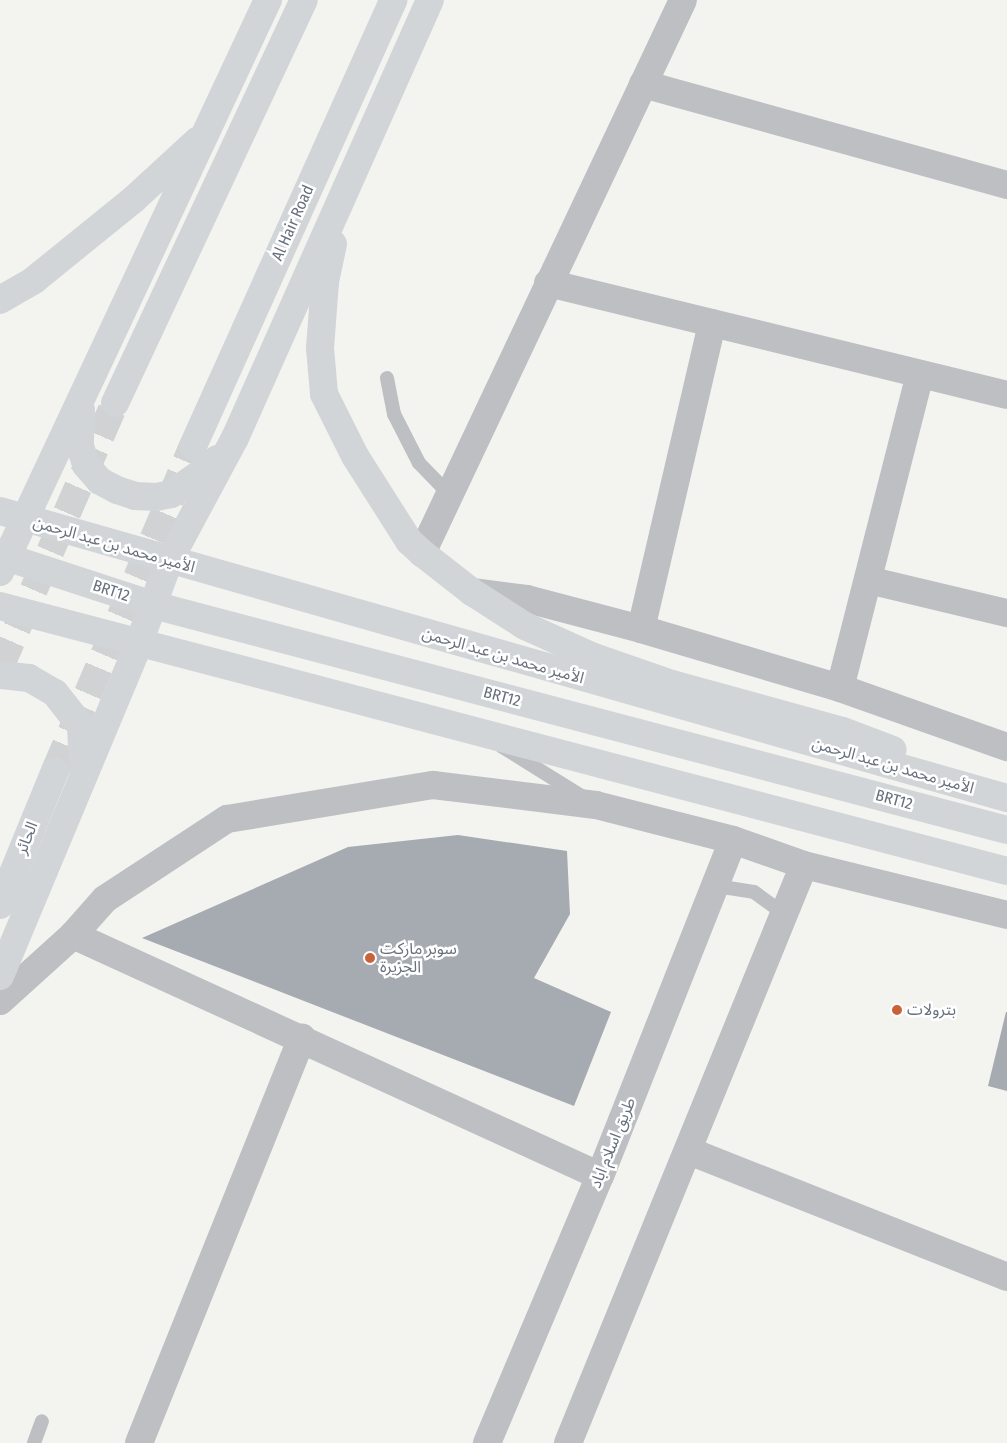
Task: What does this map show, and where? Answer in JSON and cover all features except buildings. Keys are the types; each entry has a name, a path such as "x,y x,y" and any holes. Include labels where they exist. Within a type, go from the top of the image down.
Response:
{"main road":[{"path":"2,562 12,515 86,389 268,0"},
{"path":"115,402 304,0"},
{"name":"Al Hair Road","path":"193,446 394,0"},
{"path":"0,976 139,643 168,561 234,438 430,0"},
{"path":"0,300 34,280 134,199 207,132"},
{"path":"343,194 325,282 320,348 324,394 354,456 408,541 472,592 525,626 594,657 672,684 843,731 1007,793"},
{"path":"86,389 79,420 80,446 86,465 100,481 117,490 135,496 156,497 171,494 200,474 234,438"},
{"name":"الأمير محمد بن عبد الرحمن","path":"12,515 168,561 1007,798"},
{"name":"BRT12","path":"2,562 153,605 1007,830"},
{"path":"0,606 1007,871"},
{"path":"0,676 29,678 55,693 69,709 82,734 83,778"},
{"name":"الحائر","path":"0,904 55,771"}],"street":[{"path":"422,553 448,493 682,0"},
{"path":"643,84 1007,185"},
{"path":"548,283 1007,395"},
{"path":"641,629 712,323"},
{"path":"840,688 920,374"},
{"path":"868,580 1007,613"},
{"path":"472,592 527,599 641,629 840,688 1007,747"},
{"path":"0,1001 73,935 105,899 227,818 433,785 596,805 733,840 804,865 1007,915"},
{"name":"طريق اسلام اباد","path":"487,1443 600,1176 733,840"},
{"path":"568,1443 689,1151 783,913 804,865"},
{"path":"73,935 302,1038 600,1176"},
{"path":"139,1443 302,1038"},
{"path":"689,1151 1007,1277"}],"lane":[{"path":"387,378 394,414 419,463 448,493"},
{"path":"473,729 596,805"},
{"path":"716,886 754,892 783,913"},
{"path":"34,1443 42,1420"}],"tunnel":[{"path":"0,667 115,403"},
{"path":"55,771 193,446"}],"place":[{"name":"سوبر ماركت الجزيرة","path":"370,958"},
{"name":"بترولات","path":"897,1010"}]}
